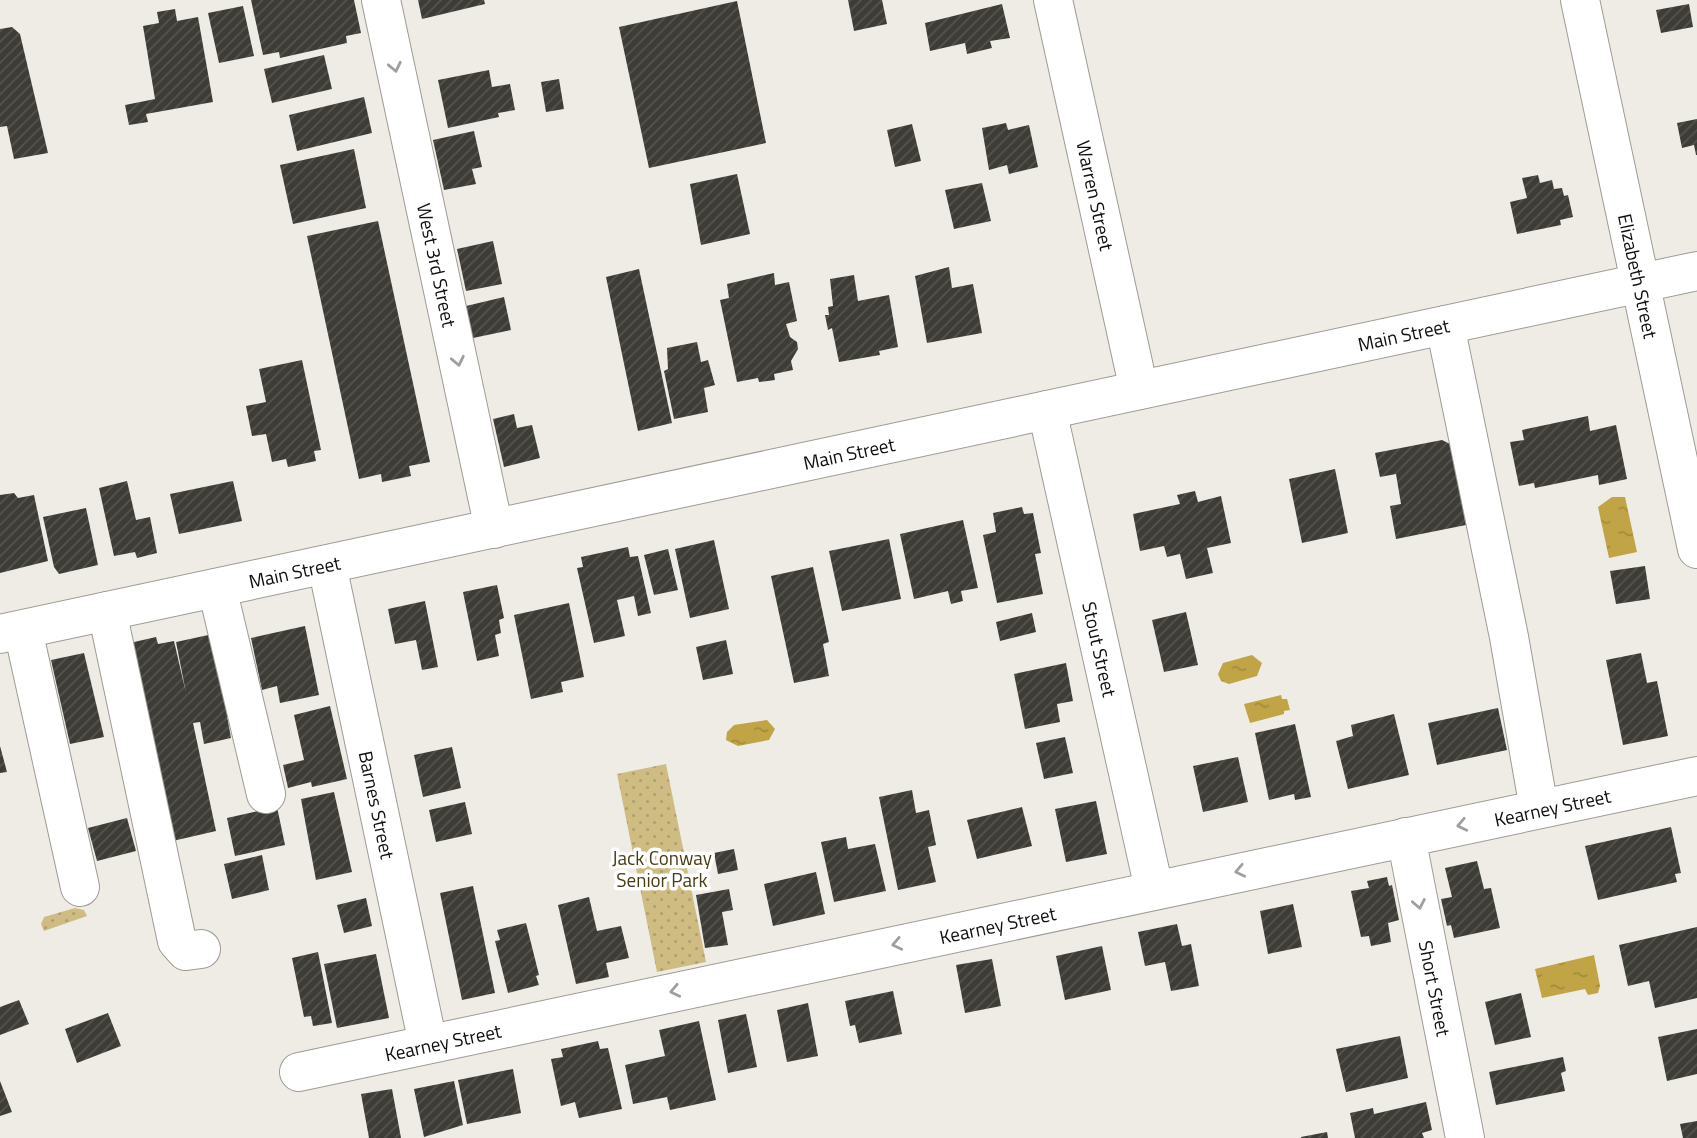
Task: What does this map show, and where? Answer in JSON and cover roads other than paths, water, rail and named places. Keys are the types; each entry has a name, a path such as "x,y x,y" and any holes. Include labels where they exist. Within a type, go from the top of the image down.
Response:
{"street":[{"name":"West 3rd Street","path":"381,0 494,529"},
{"name":"Warren Street","path":"1053,0 1139,390"},
{"name":"Elizabeth Street","path":"1580,0 1697,550"},
{"name":"Main Street","path":"11,632 1697,271"},
{"path":"1445,325 1509,637 1539,809"},
{"name":"Stout Street","path":"1047,410 1154,889"},
{"name":"Barnes Street","path":"327,565 428,1044"},
{"path":"217,588 266,794"},
{"path":"107,611 177,941 186,951 201,949"},
{"path":"11,632 80,887"},
{"name":"Kearney Street","path":"299,1072 1697,776"},
{"name":"Short Street","path":"1406,837 1465,1138"}],"water":[{"path":"1612,497 1625,497 1637,552 1609,558 1598,507"},
{"path":"1252,655 1262,663 1257,676 1229,684 1221,681 1218,674 1223,663"},
{"path":"1281,695 1282,699 1287,699 1290,710 1250,723 1244,704"},
{"path":"767,720 775,729 769,740 738,746 726,740 727,732 734,725"},
{"path":"1594,955 1600,986 1598,993 1588,995 1585,989 1542,998 1535,969"}],"park label":[{"name":"Jack Conway Senior Park","path":"662,868"}]}
